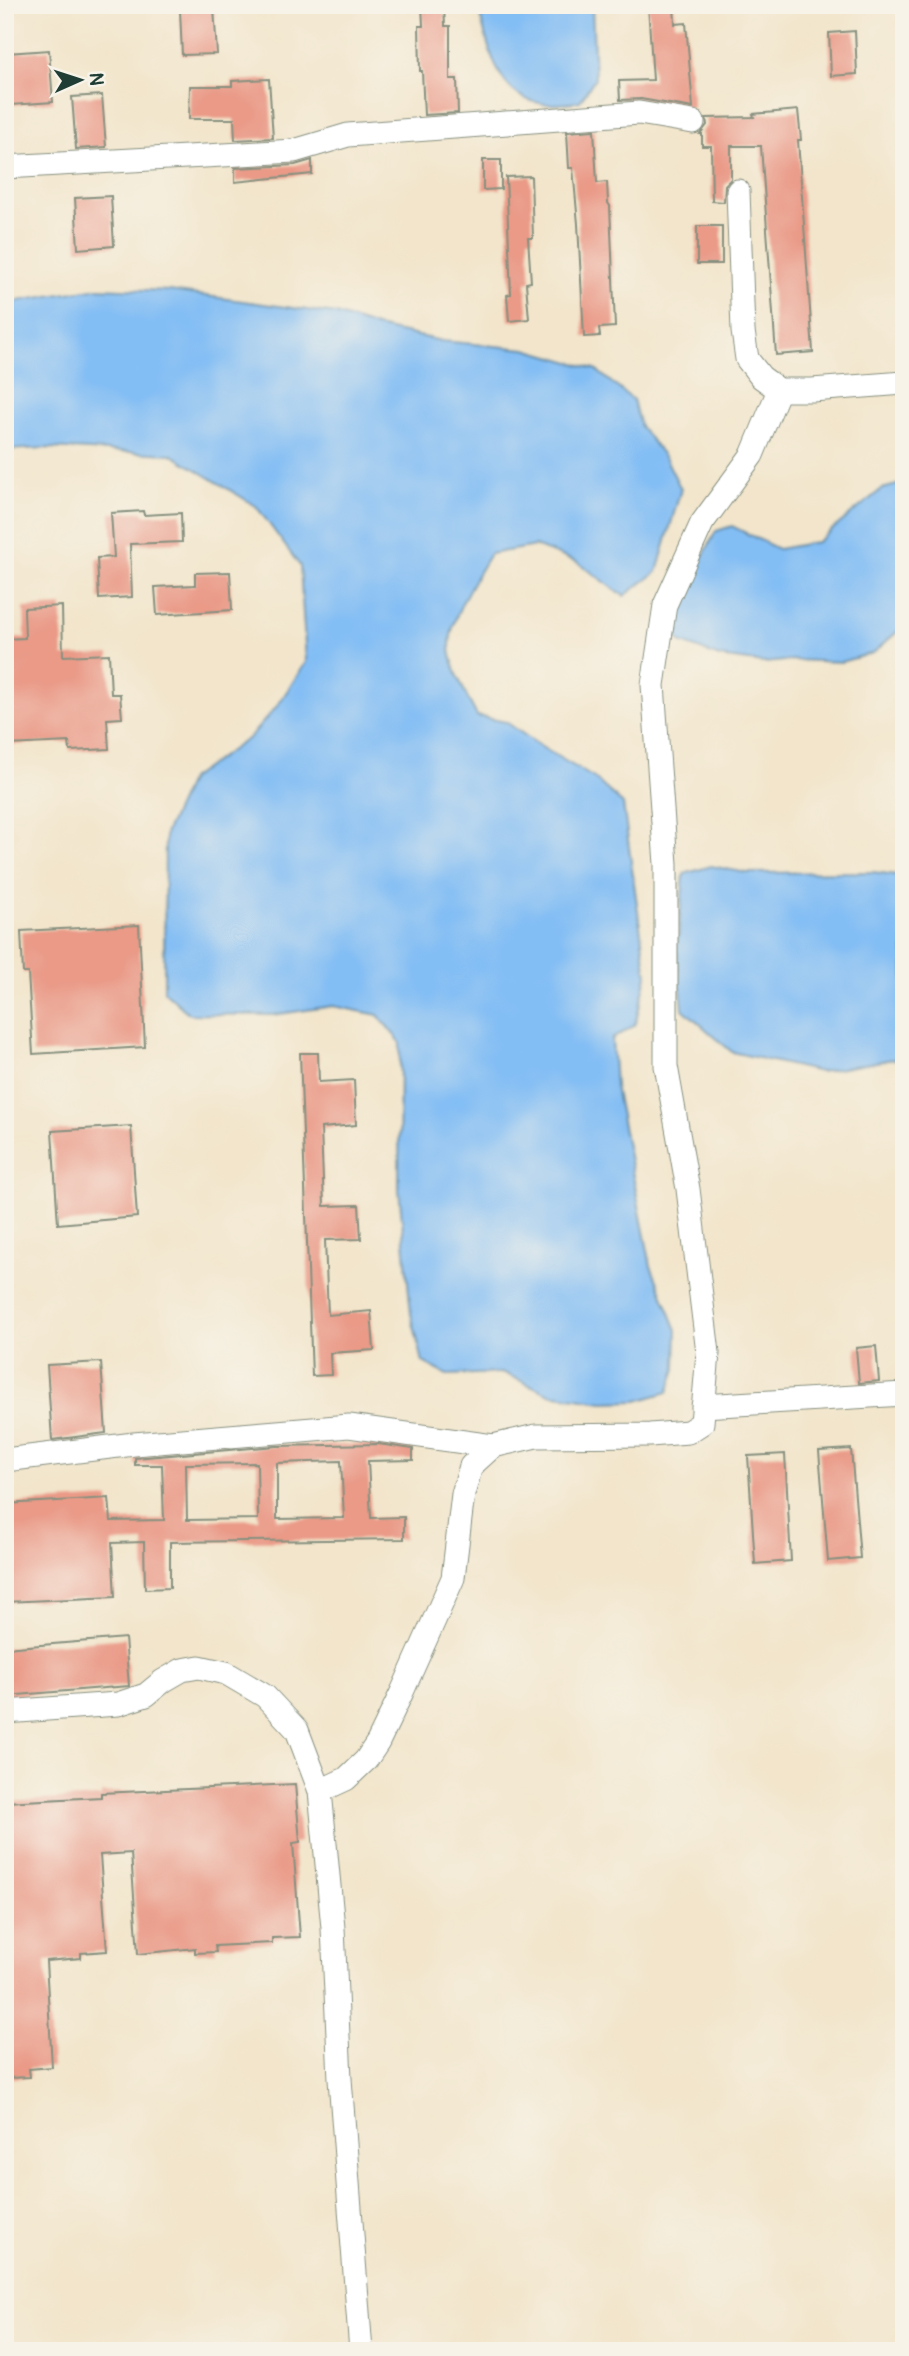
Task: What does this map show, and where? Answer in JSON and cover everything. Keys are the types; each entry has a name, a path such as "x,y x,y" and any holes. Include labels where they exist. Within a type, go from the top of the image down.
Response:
{"street":[{"path":"5,167 294,151 348,135 639,113 693,122"},
{"path":"738,191 741,295 747,359 761,377 779,390 904,383"},
{"path":"5,1460 134,1444 349,1426 493,1446 536,1436 688,1432 702,1423 708,1353 688,1189 666,1066 666,864 653,685 665,605 702,523 752,455 779,390"},
{"path":"703,1406 904,1394"},
{"path":"320,1791 346,1779 366,1760 384,1729 453,1578 463,1494 471,1466 493,1446"},
{"path":"5,1712 118,1704 146,1695 163,1681 182,1671 199,1667 226,1673 265,1696 297,1730 320,1791 361,2351"}],"water":[{"path":"478,5 592,5 595,78 580,101 554,104 534,102 518,94 506,83 489,49"},
{"path":"99,288 170,291 336,314 376,327 442,341 526,349 595,369 633,400 640,426 666,459 681,489 657,572 624,596 577,562 535,546 490,554 462,603 450,643 456,671 477,716 506,722 594,778 623,804 647,976 635,1025 612,1039 615,1086 651,1266 677,1330 676,1369 668,1392 637,1401 603,1402 550,1394 504,1373 447,1375 423,1362 411,1314 399,1189 400,1042 378,1015 333,1006 273,1015 189,1014 164,991 165,834 190,779 250,737 278,705 306,662 300,566 256,506 171,454 48,448 5,450 5,303"},
{"path":"904,483 904,626 873,653 841,662 794,660 764,663 719,657 680,642 673,631 672,617 716,531 732,526 778,549 817,542 882,489"},
{"path":"711,866 747,873 873,872 904,876 904,1062 893,1059 820,1072 732,1052 683,1009 677,949 684,874"}],"building":[{"path":"422,5 444,5 445,26 450,26 450,79 457,79 458,113 424,115 419,26 423,26"},
{"path":"648,5 674,5 675,24 686,23 693,108 641,99 620,100 619,81 653,80"},
{"path":"214,8 217,54 182,55 180,10"},
{"path":"855,31 857,74 831,76 829,33"},
{"path":"49,50 53,102 11,105 7,53"},
{"path":"269,79 273,138 235,140 234,119 189,119 190,86 232,86 232,81"},
{"path":"102,95 106,147 76,149 72,97"},
{"path":"798,110 813,352 776,355 761,146 731,146 731,179 725,185 724,202 712,201 711,146 702,146 700,134 707,125 706,118 754,117 753,114"},
{"path":"594,130 597,183 607,182 610,206 615,327 599,328 600,336 584,337 578,224 573,168 569,168 567,132"},
{"path":"312,160 312,174 235,182 235,168 295,165"},
{"path":"483,160 501,160 501,189 483,190"},
{"path":"531,176 533,238 528,238 531,282 526,283 529,319 509,321 507,295 511,294 506,177"},
{"path":"111,196 114,246 78,249 75,198"},
{"path":"697,226 722,226 722,264 697,264"},
{"path":"143,511 144,515 181,513 182,542 130,544 132,597 99,599 97,558 114,557 111,513"},
{"path":"230,572 232,610 157,615 155,587 195,585 195,573"},
{"path":"62,606 63,656 109,654 111,694 120,694 122,718 107,719 109,749 70,751 69,742 8,745 5,639 25,638 24,608"},
{"path":"139,925 145,1047 33,1054 28,973 23,973 21,931"},
{"path":"300,1053 318,1053 319,1082 354,1080 356,1125 321,1128 324,1206 359,1205 361,1239 325,1240 328,1315 371,1311 374,1350 330,1353 331,1375 312,1376"},
{"path":"131,1126 137,1217 58,1224 52,1131"},
{"path":"876,1346 879,1381 859,1383 856,1348"},
{"path":"101,1362 106,1433 52,1440 47,1365"},
{"path":"378,1444 413,1449 413,1460 368,1461 371,1518 404,1517 404,1539 170,1542 170,1588 145,1589 144,1542 112,1543 115,1597 5,1602 5,1504 109,1498 111,1521 164,1520 162,1465 135,1465 135,1458 277,1446","holes":["341,1461 344,1518 277,1519 277,1463","257,1463 258,1519 187,1520 186,1464"]},
{"path":"851,1449 860,1558 828,1561 819,1451"},
{"path":"785,1454 791,1561 755,1564 748,1456"},
{"path":"125,1638 129,1686 5,1696 5,1648"},
{"path":"295,1784 300,1842 293,1843 300,1937 272,1938 272,1943 215,1946 216,1952 195,1953 195,1948 138,1954 131,1853 100,1855 107,1951 81,1953 81,1958 46,1961 52,2067 29,2069 30,2077 9,2078 5,2011 5,1802 101,1797 101,1793"}]}
